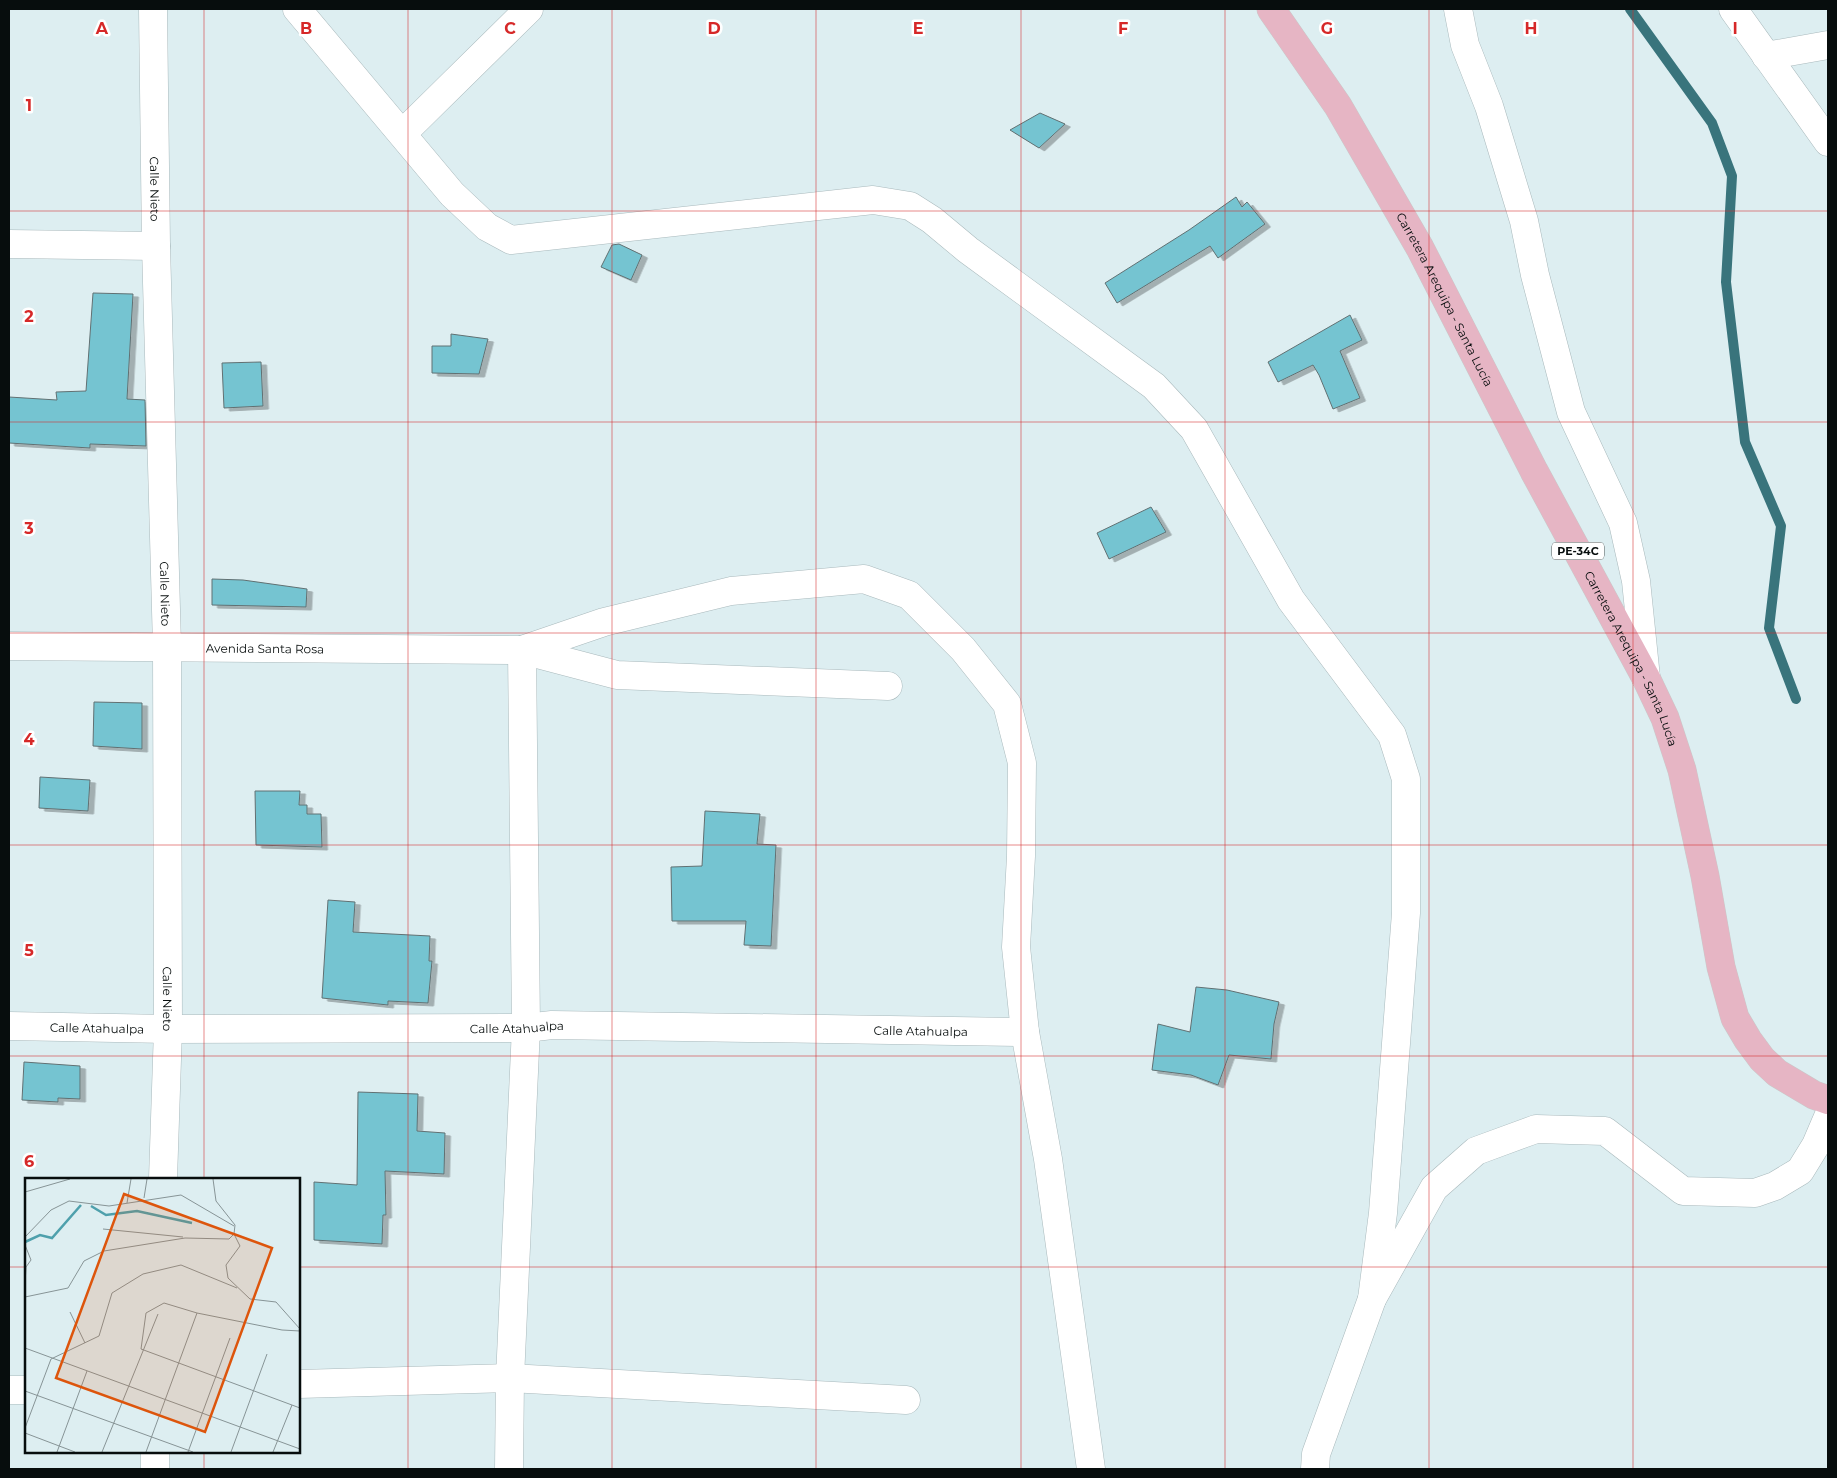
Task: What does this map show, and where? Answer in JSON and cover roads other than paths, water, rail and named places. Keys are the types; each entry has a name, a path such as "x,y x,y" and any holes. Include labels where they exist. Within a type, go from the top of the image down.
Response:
{"main road":[{"name":"Carretera Arequipa - Santa Lucía","path":"1271,9 1338,106 1416,240 1534,470 1646,678 1665,718 1682,770 1705,876 1721,968 1736,1018 1748,1040 1777,1073 1814,1095 1828,1100"}],"street":[{"name":"Calle Nieto","path":"153,9 156,246 167,646 168,1029 162,1178"},
{"path":"297,9 403,133 452,194 487,227 511,240 873,200 910,206 932,220 968,250 1154,386 1194,428 1291,600 1392,735 1406,779 1406,913 1383,1213 1372,1299"},
{"path":"403,133 529,9"},
{"path":"1458,9 1465,45 1489,106 1524,221 1535,275 1571,412 1623,523 1636,581 1646,678"},
{"path":"1733,9 1828,142"},
{"path":"1766,56 1828,45"},
{"path":"9,244 156,246"},
{"path":"522,650 604,622 731,591 864,579 909,595 964,649 1007,704 1022,764 1021,856 1016,948 1025,1032 1048,1159 1091,1469"},
{"name":"Avenida Santa Rosa","path":"9,646 522,650"},
{"path":"522,650 618,675 888,686"},
{"path":"509,1469 510,1378 526,1028 522,650"},
{"name":"Calle Atahualpa","path":"9,1026 168,1029 526,1028 561,1025 1025,1032"},
{"path":"1315,1469 1316,1454 1372,1299 1434,1188 1476,1151 1536,1129 1605,1131 1683,1191 1755,1193 1775,1186 1800,1171 1816,1145 1828,1117"},
{"path":"300,1384 510,1378 906,1400"},
{"path":"9,1390 25,1390"},
{"path":"155,1453 155,1469"}],"waterway":[{"path":"1630,9 1712,123 1732,176 1726,282 1745,442 1781,526 1769,628 1796,699"}]}
